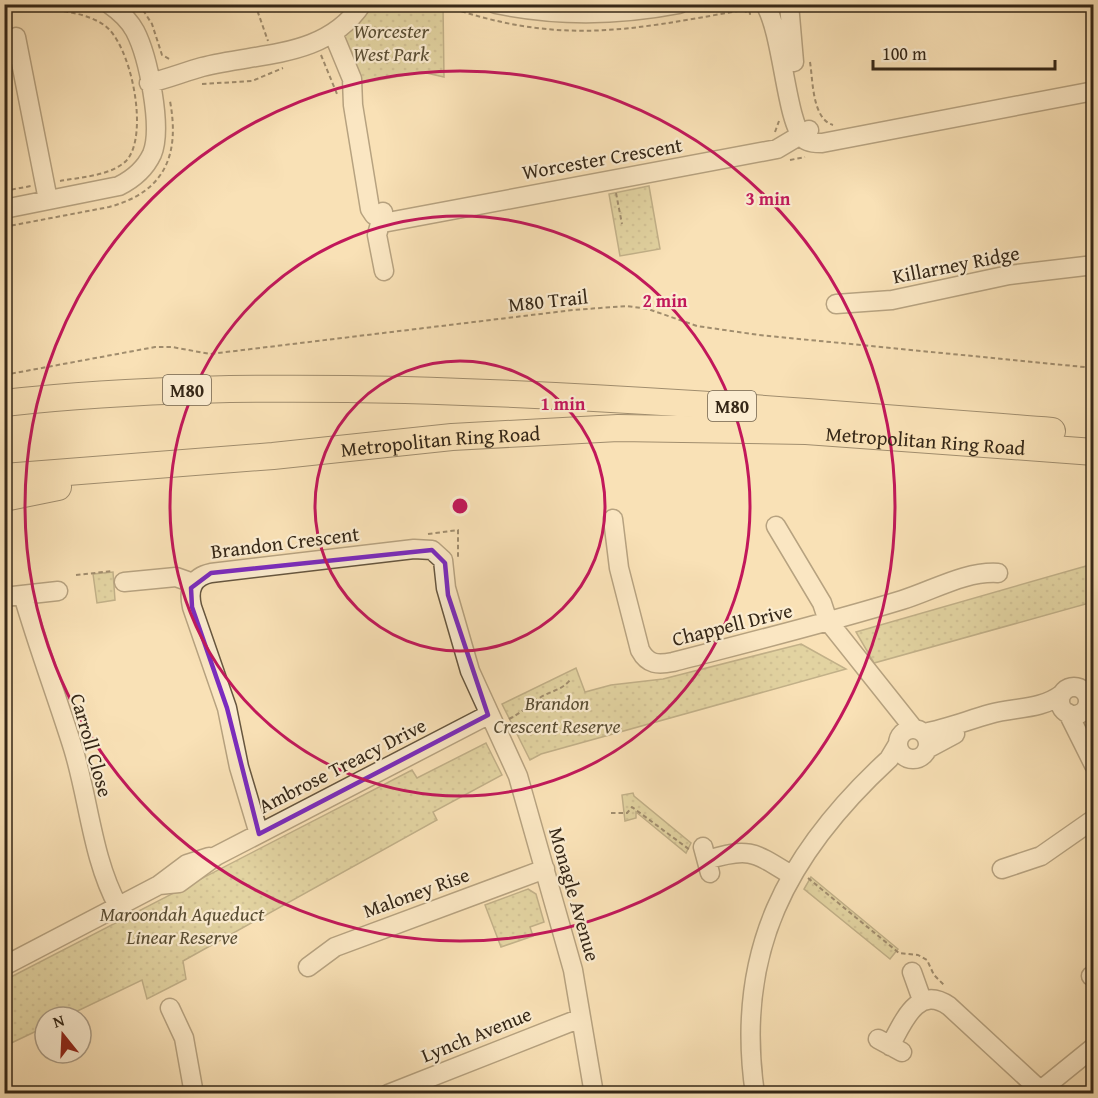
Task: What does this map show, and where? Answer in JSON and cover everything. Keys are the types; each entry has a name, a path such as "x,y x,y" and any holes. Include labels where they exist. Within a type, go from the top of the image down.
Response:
{"highway":[{"name":"Metropolitan Ring Road","path":"4,403 110,392 238,388 520,393 669,401 1094,434"},
{"name":"Metropolitan Ring Road","path":"4,477 273,456 452,437 627,428 806,431 1094,452"},
{"path":"4,498 140,466"}],"street":[{"path":"4,209 46,192 119,186 142,170 152,154 156,136 148,78 135,31 124,16 109,4"},
{"path":"148,78 293,51 328,36 362,4"},
{"path":"496,4 549,13 598,15 680,4"},
{"path":"783,4 766,4 776,32 794,120 805,133"},
{"path":"789,4 792,48 805,119 805,133"},
{"path":"328,36 353,105 369,190 382,216 377,235 384,271"},
{"path":"16,37 46,192"},
{"path":"148,78 174,68 202,68"},
{"path":"805,133 834,132 1094,92"},
{"name":"Worcester Crescent","path":"382,216 408,216 777,148 805,133"},
{"name":"Killarney Ridge","path":"836,304 908,298 1009,275 1091,264"},
{"name":"Chappell Drive","path":"613,519 619,568 640,650 646,660 655,664 673,662 836,619 903,600 979,573 998,573"},
{"path":"776,526 817,595 836,619 885,694 912,742"},
{"name":"Brandon Crescent","path":"259,834 239,767 227,708 192,607 190,593 193,583 201,576 414,549 432,550 441,556 445,563 448,595 470,671 496,713"},
{"path":"121,576 176,577 193,583"},
{"path":"4,597 58,591"},
{"name":"Carroll Close","path":"23,595 43,664 73,747 107,882 118,906"},
{"path":"755,1094 750,1037 756,974 771,920 800,876 816,836 862,788 912,742 993,713 1047,704 1079,701 1093,764"},
{"name":"Ambrose Treacy Drive","path":"4,966 159,885 187,864 216,856 496,713"},
{"name":"Monagle Avenue","path":"496,713 501,737 518,776 573,970 594,1094"},
{"path":"1002,868 1041,856 1094,819"},
{"path":"707,860 732,852 747,851 800,876"},
{"name":"Maloney Rise","path":"308,968 335,947 545,869"},
{"path":"912,972 922,1000"},
{"path":"890,1046 909,1013 922,1000 933,999 949,1006 1038,1092 1094,1047"},
{"path":"170,1008 184,1038 194,1094"},
{"name":"Lynch Avenue","path":"388,1094 581,1018"}],"path":[{"path":"139,4 152,24 162,55 172,60 174,68"},
{"path":"255,4 268,43"},
{"path":"4,6 93,19 116,35 125,57 138,128 137,139 129,158 114,169 46,192 4,191"},
{"path":"808,55 819,115 834,132"},
{"path":"771,136 779,123 777,112"},
{"path":"614,178 622,224"},
{"name":"M80 Trail","path":"4,375 155,347 172,347 210,354 573,310 627,306 648,309 697,326 759,335 1094,368"},
{"path":"423,534 458,530 459,563"},
{"path":"76,575 121,576"},
{"path":"496,713 508,720 541,697 560,689 570,680"},
{"path":"611,813 627,813 632,807 707,860"},
{"path":"800,876 898,952 923,957 938,980 951,991"}],"highlighted area":[{"path":"432,550 445,563 448,595 488,715 259,834 227,708 192,607 191,588 211,573"}],"green space":[{"name":"Worcester West Park","path":"371,5 443,5 444,77 422,72 357,84 343,40 345,33"},
{"path":"649,186 660,249 620,256 609,194"},
{"path":"1093,564 1093,602 874,663 856,632"},
{"path":"113,572 115,600 97,603 93,574"},
{"name":"Brandon Crescent Reserve","path":"801,644 846,669 541,754 530,760 502,704 576,668 585,692 611,685 663,679"},
{"name":"Maroondah Aqueduct Linear Reserve","path":"486,743 502,775 433,812 437,820 183,961 186,979 147,999 142,980 90,1005 33,1005 33,1033 5,1046 5,980 412,770 417,778"},
{"path":"633,793 691,843 686,853 636,812 636,818 625,821 622,795"},
{"path":"811,877 898,949 890,959 804,889"},
{"path":"528,889 536,894 544,922 530,927 533,936 501,947 485,905"}]}
